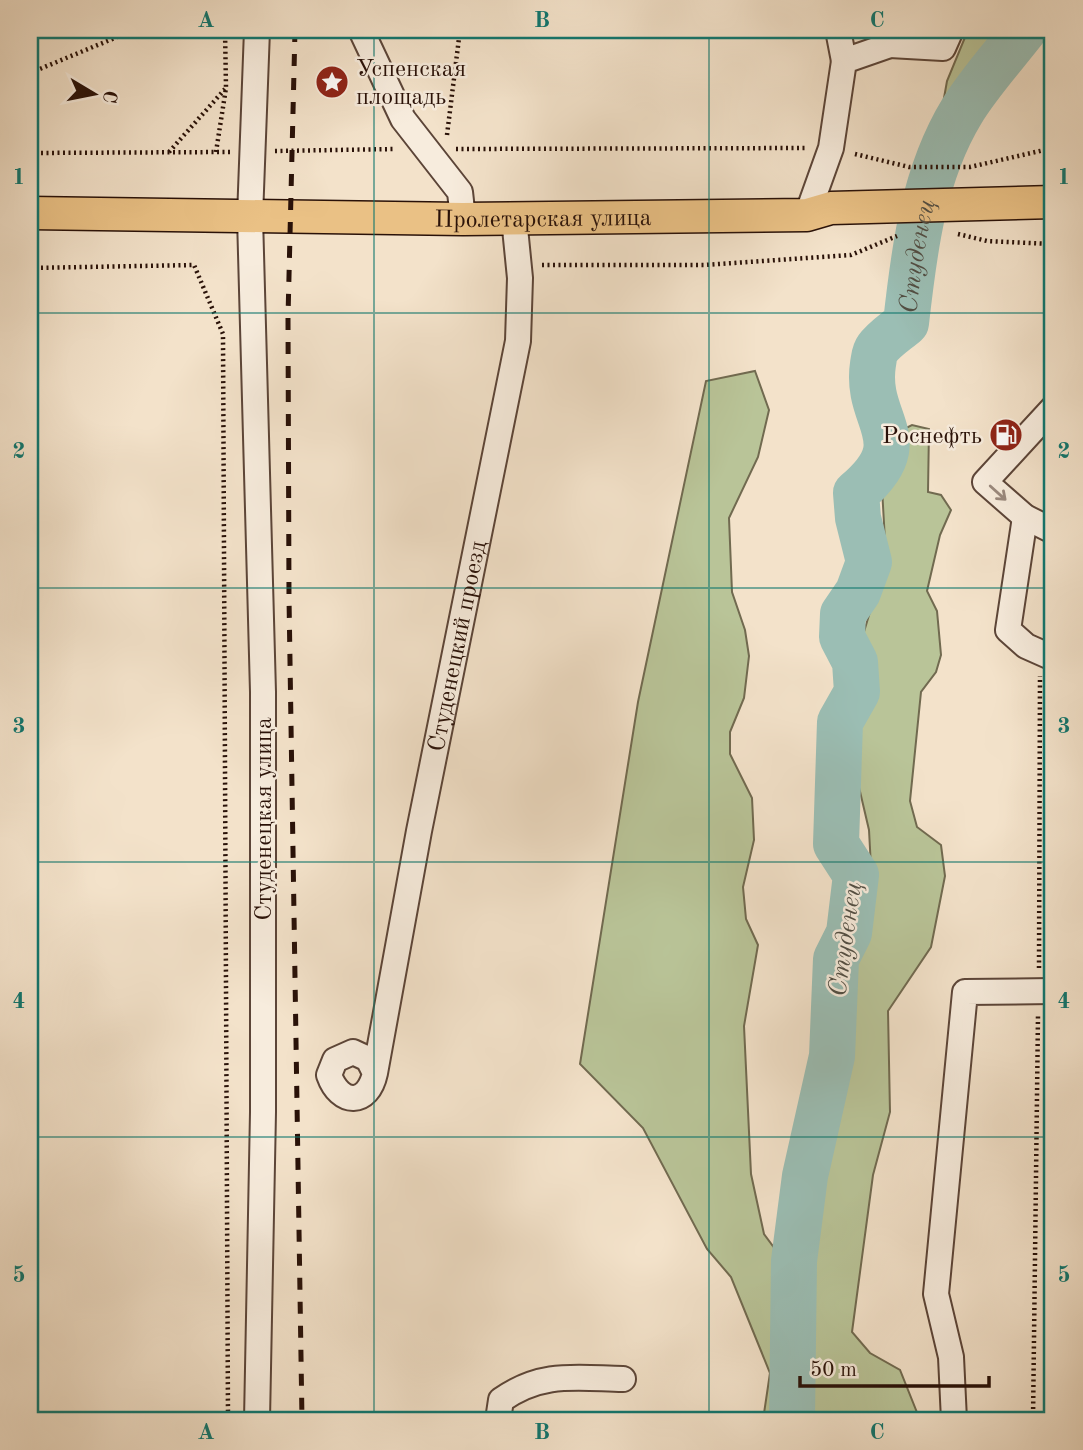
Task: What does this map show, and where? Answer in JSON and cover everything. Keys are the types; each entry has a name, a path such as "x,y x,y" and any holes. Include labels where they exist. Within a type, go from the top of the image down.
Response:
{"main road":[{"name":"Пролетарская улица","path":"30,213 463,219 819,212 1053,202"}],"street":[{"name":"Студенецкая улица","path":"257,30 250,218 263,692 263,1112 257,1420"},
{"path":"361,30 402,119 436,149 460,192 463,219"},
{"path":"819,212 844,61 838,30"},
{"path":"844,61 895,38 943,48 951,30"},
{"name":"Студенецкий проезд","path":"375,1073 419,831 518,341 520,278 514,218"},
{"path":"1053,408 985,482 1025,517 1053,531"},
{"path":"1025,517 1008,630 1026,646 1053,658"},
{"path":"954,1420 951,1357 936,1294 965,992 1053,991"},
{"path":"498,1420 501,1400 519,1387 547,1378 624,1379"}],"path":[{"path":"30,72 134,30"},
{"path":"216,152 226,88 225,30"},
{"path":"436,149 460,30"},
{"path":"169,152 226,88"},
{"path":"30,153 831,148 909,167 970,167 1053,148"},
{"path":"955,233 987,241 1053,244"},
{"path":"538,265 704,265 851,255 895,236"},
{"path":"30,268 194,265 223,334 228,1420"}],"green space":[{"path":"968,30 1013,30 960,100 944,98 947,81"},
{"path":"755,371 769,410 758,457 729,518 732,592 745,630 749,656 744,698 730,732 730,754 752,798 754,840 743,887 746,919 758,945 744,1026 751,1174 764,1234 784,1261 802,1256 814,1238 846,991 872,886 869,830 858,783 860,645 886,559 882,488 896,433 912,425 929,429 928,492 941,495 951,510 940,535 927,591 937,611 941,655 936,672 921,692 910,801 917,827 941,845 945,876 931,947 888,1011 890,1112 873,1175 852,1332 870,1353 900,1370 920,1420 763,1420 770,1373 731,1277 707,1249 643,1128 580,1064 638,702 706,381"}],"waterway":[{"name":"Студенец","path":"792,1420 794,1261 805,1176 832,1056 836,959 849,933 856,875 836,844 840,722 857,692 855,662 842,637 843,614 858,592 869,562 858,518 856,493 874,474 884,458 887,444 872,384 874,358 880,345 906,323 922,214 929,187 949,136 976,90 1024,30"}],"railway":[{"path":"295,30 288,317 289,598 302,1420"}],"place":[{"name":"Успенская площадь","path":"332,82"},
{"name":"Роснефть","path":"1006,435"}]}
